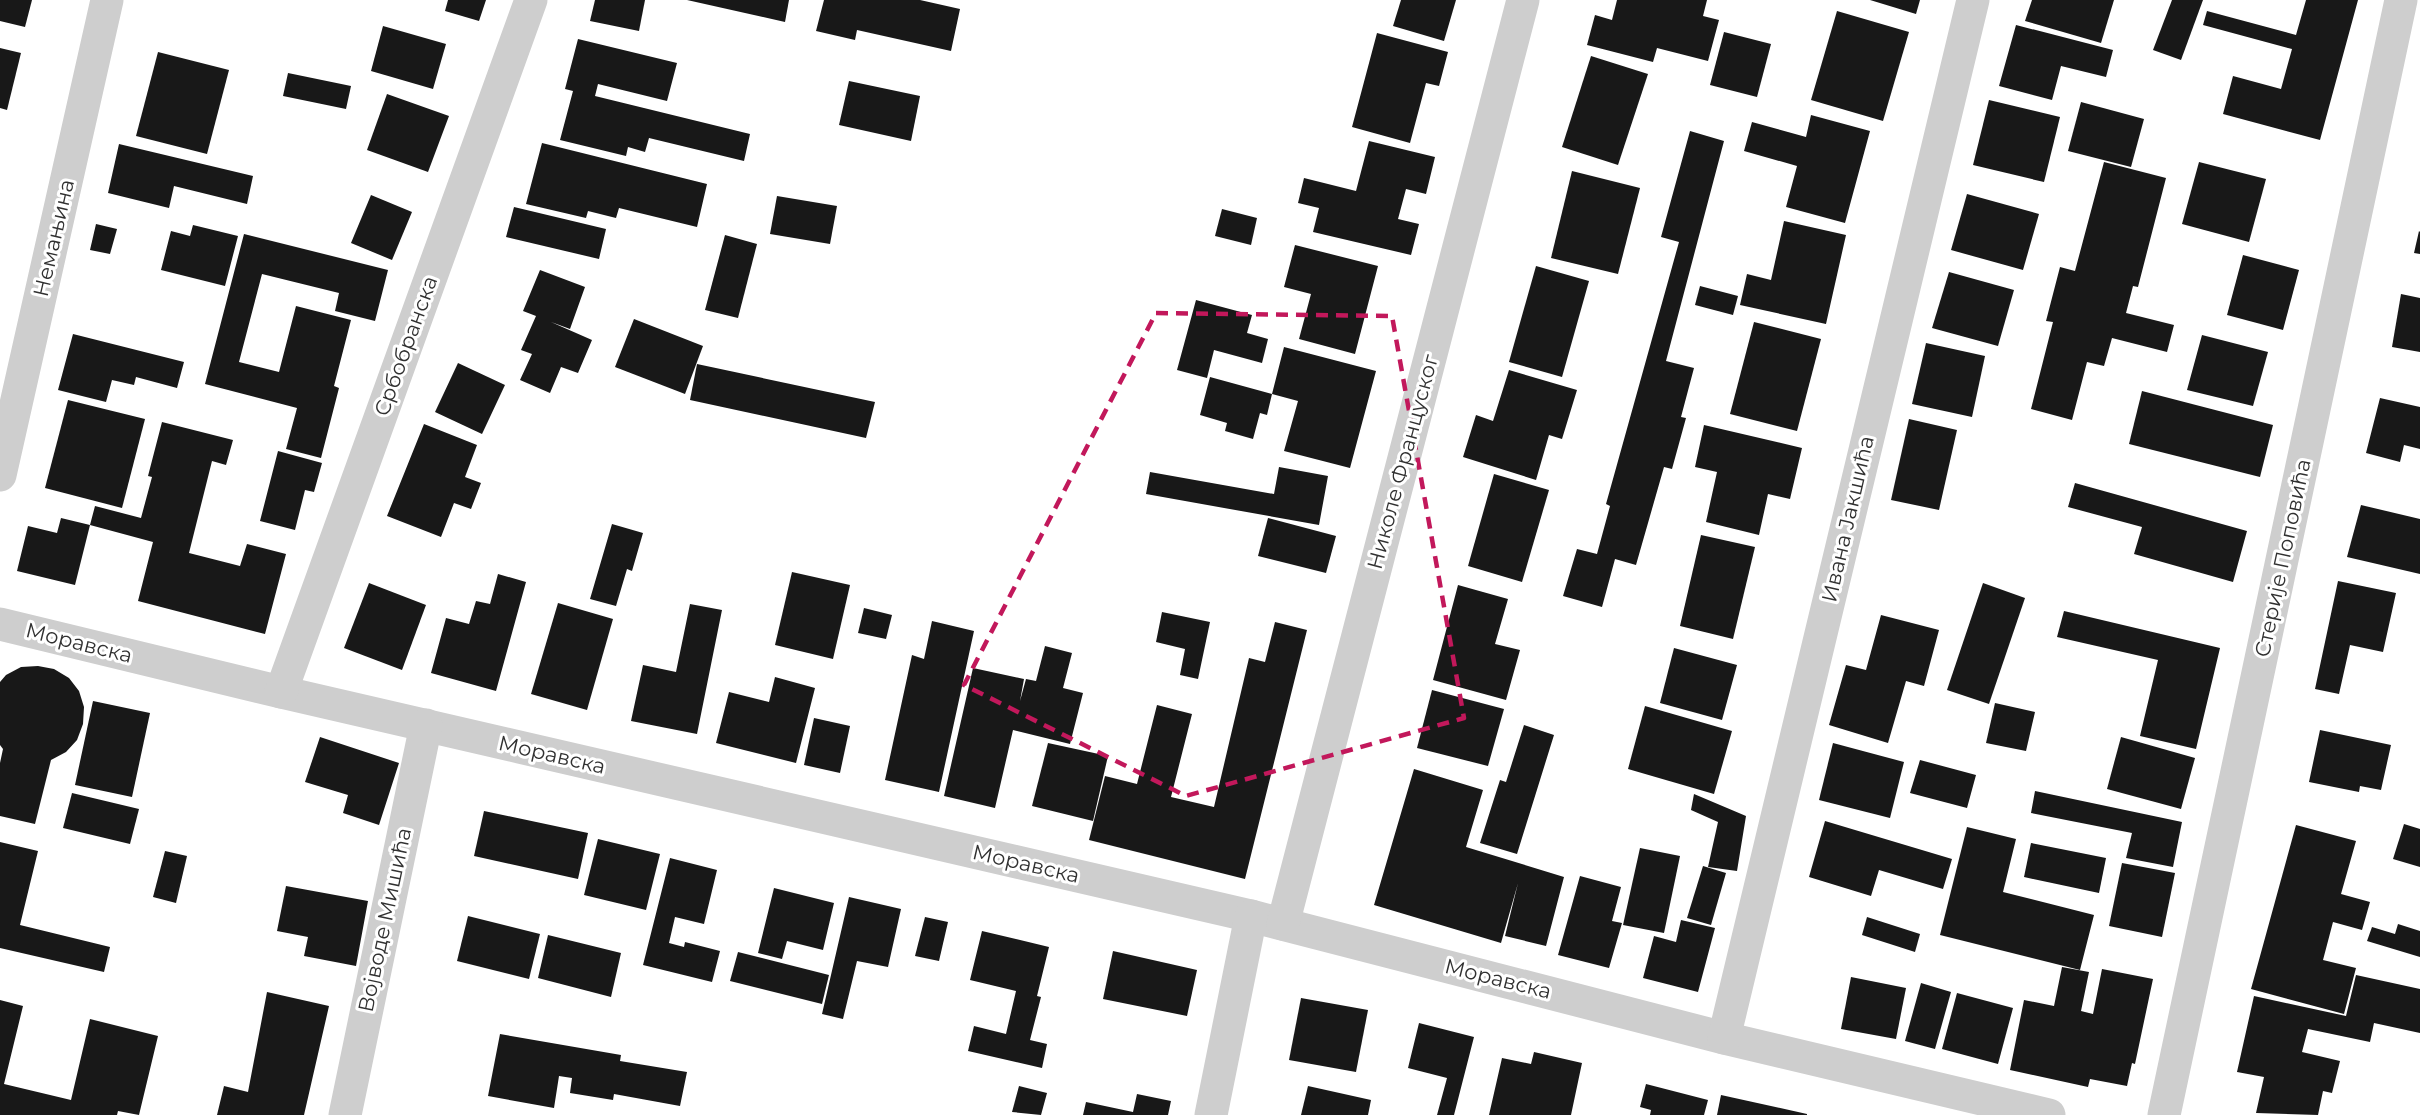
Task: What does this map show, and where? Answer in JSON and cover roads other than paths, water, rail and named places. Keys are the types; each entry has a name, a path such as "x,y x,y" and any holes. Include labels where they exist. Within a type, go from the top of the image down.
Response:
{"street":[{"name":"Немањина","path":"0,475 107,0"},
{"name":"Србобранска","path":"280,692 531,0"},
{"name":"Николе Француског","path":"1283,924 1522,0"},
{"name":"Ивана Јакшића","path":"1724,1038 1973,0"},
{"name":"Стерије Поповића","path":"2164,1115 2401,0"},
{"name":"Моравска","path":"0,624 280,692 1251,916 1724,1038 2049,1115"},
{"name":"Војводе Мишића","path":"345,1115 426,725"},
{"path":"1211,1115 1251,916"}]}
